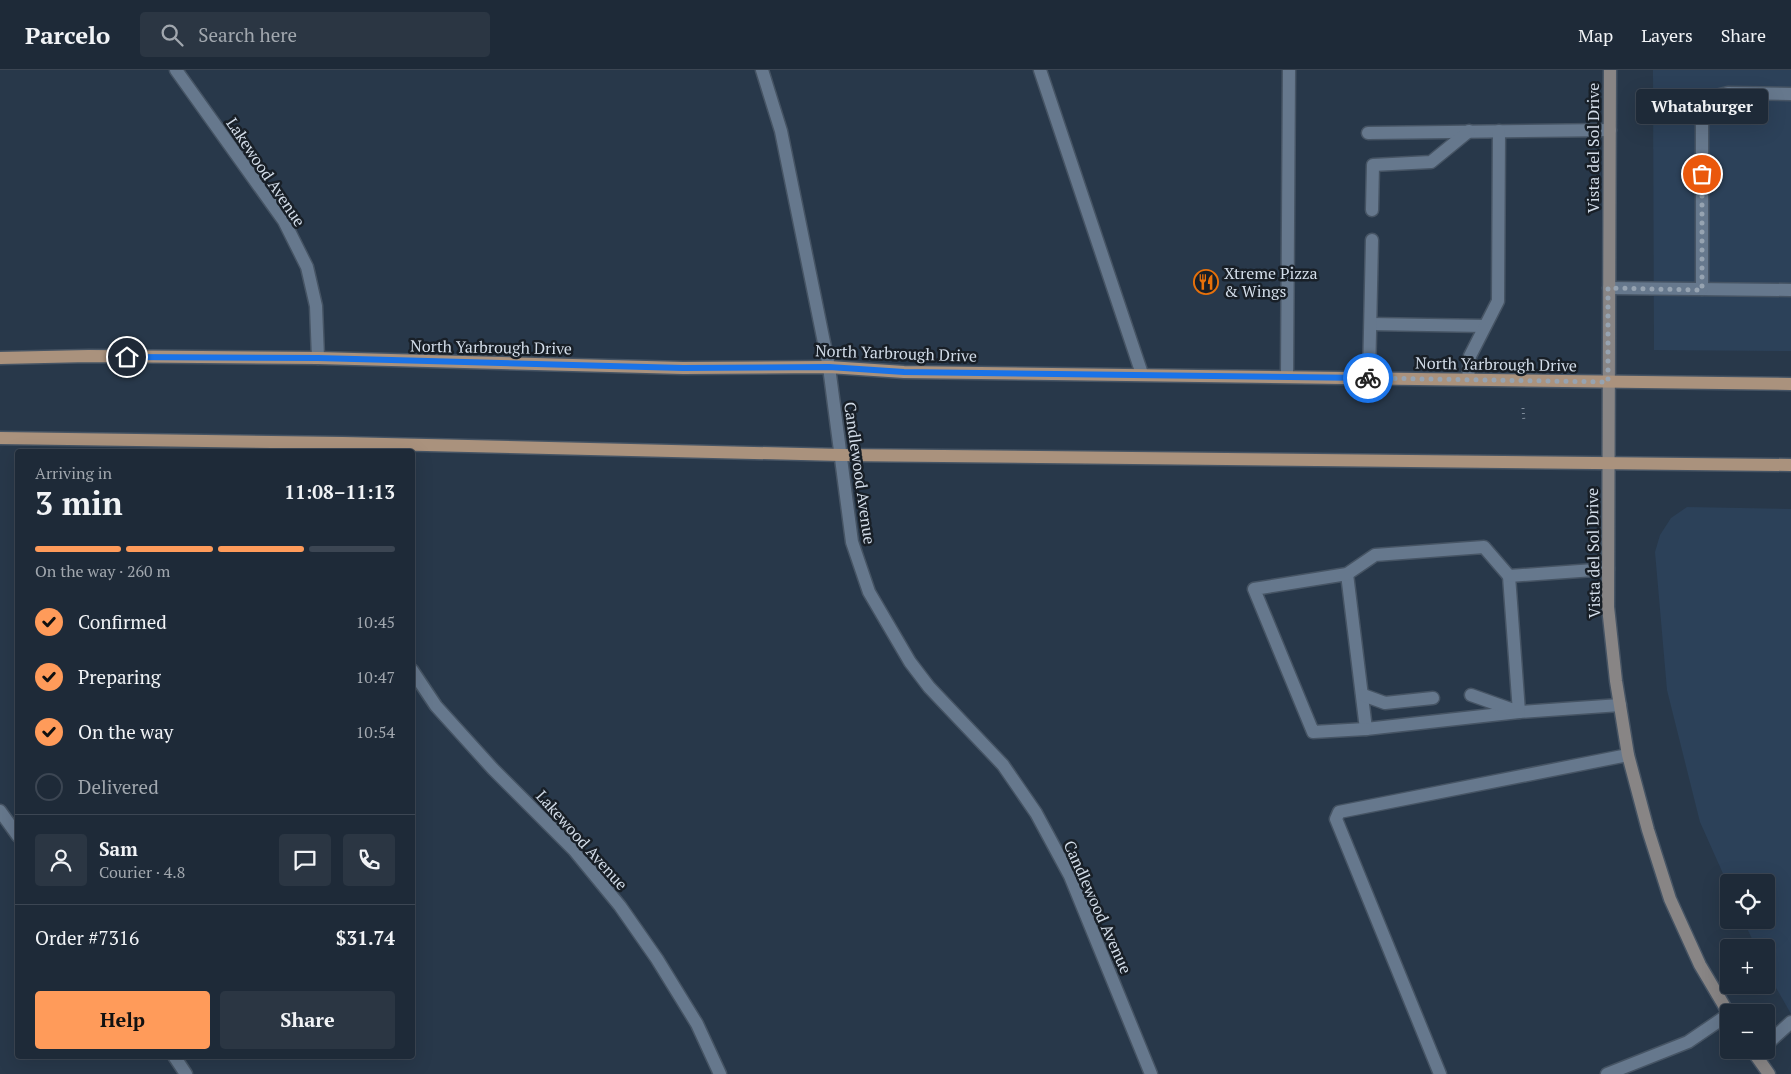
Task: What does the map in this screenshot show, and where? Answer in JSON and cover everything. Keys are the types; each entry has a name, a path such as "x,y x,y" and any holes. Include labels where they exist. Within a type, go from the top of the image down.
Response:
{"main road":[{"name":"Vista del Sol Drive","path":"1610,70 1608,607 1628,755 1648,830 1670,899 1700,965 1723,1004"},
{"name":"North Yarbrough Drive","path":"0,358 89,356 318,358 683,368 829,367 904,372 1791,384"},
{"path":"0,438 344,447 1791,465"},
{"path":"1760,1059 1769,1074"}],"street":[{"name":"Lakewood Avenue","path":"176,70 284,221 307,267 316,306 318,358"},
{"name":"Candlewood Avenue","path":"762,70 781,131 829,367 842,454 852,542 868,592 910,662 929,687 1003,765 1036,813 1070,876 1151,1074"},
{"path":"1040,70 1142,374"},
{"path":"1287,376 1289,70"},
{"path":"1702,290 1702,116 1708,98 1728,93 1791,94"},
{"path":"1368,132 1610,130"},
{"path":"1372,210 1373,164 1431,162 1469,131"},
{"path":"1468,379 1470,356 1498,301 1499,131"},
{"path":"1369,378 1372,240"},
{"path":"1608,288 1791,290"},
{"path":"1371,324 1485,326"},
{"path":"1519,712 1509,576 1484,547 1375,555 1347,574 1254,589 1313,732 1366,730 1519,712 1620,705"},
{"path":"1509,576 1608,569"},
{"path":"1347,574 1366,730"},
{"name":"Lakewood Avenue","path":"415,674 436,706 493,768 574,850 620,906 657,959 697,1024 720,1074"},
{"path":"1471,695 1519,712"},
{"path":"1363,696 1386,702 1433,698"},
{"path":"1440,1074 1336,819 1339,812 1628,755"},
{"path":"0,811 15,832"},
{"path":"1608,1074 1688,1042 1720,1020"},
{"path":"1775,1037 1791,1022"},
{"path":"176,1059 186,1074"}],"path":[{"path":"1522,408 1524,422"}],"shaded area":[{"path":"1653,70 1791,70 1791,351 1654,350"},
{"path":"1687,507 1791,509 1791,1014 1775,986 1775,939 1752,939 1747,929 1775,929 1775,874 1723,874 1700,822 1667,690 1655,552 1660,535 1671,518"}],"way so far":[{"path":"1368,378 1608,382 1608,288 1702,290 1702,174"}],"place":[{"name":"Whataburger","path":"1702,174"},
{"name":"Xtreme Pizza & Wings","path":"1206,282"}],"route":[{"path":"127,357 318,358 683,368 829,367 904,372 1368,378"}]}
